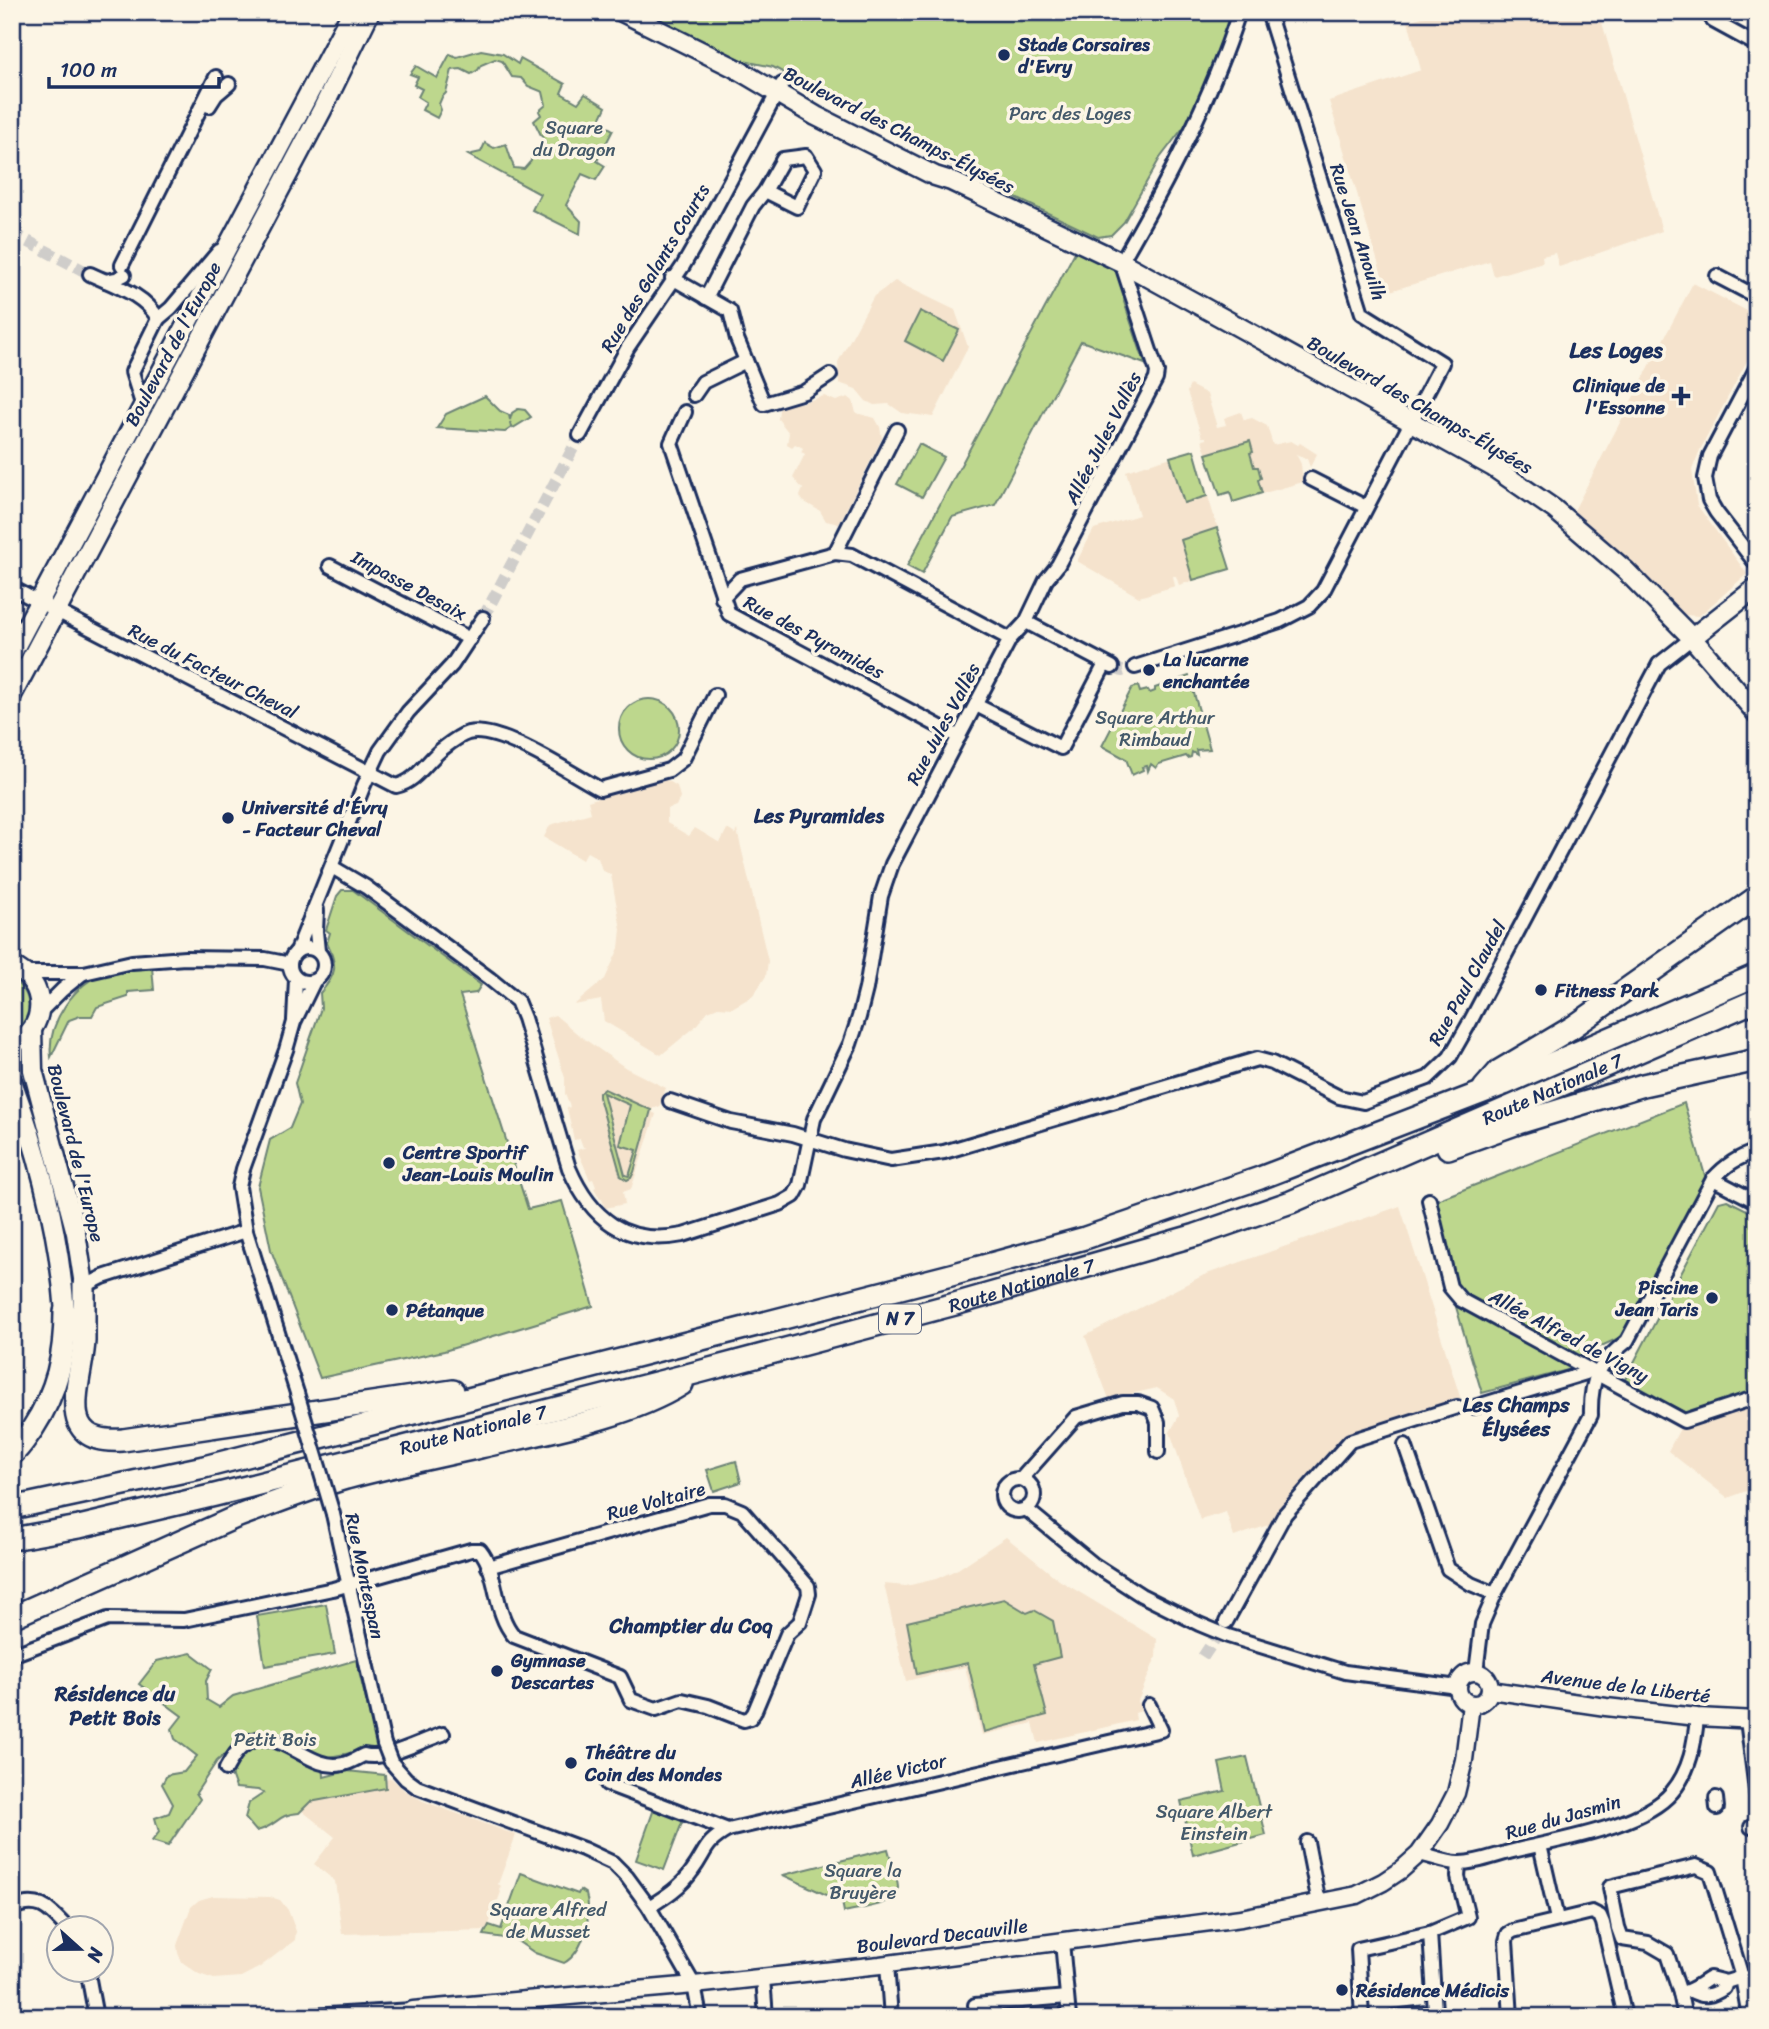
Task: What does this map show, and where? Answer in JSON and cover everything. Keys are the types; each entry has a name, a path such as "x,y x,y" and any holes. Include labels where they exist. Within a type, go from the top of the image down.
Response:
{"main road":[{"name":"Boulevard de l'Europe","path":"12,653 352,12"},
{"name":"Boulevard de l'Europe","path":"12,695 57,610 198,303 321,110 370,12"},
{"name":"Boulevard des Champs-Élysées","path":"622,12 934,165 1097,240 1121,262 1493,467 1555,509 1626,571 1692,638 1757,714"},
{"name":"Boulevard des Champs-Élysées","path":"645,12 780,89"},
{"path":"1692,638 1757,587"},
{"path":"1479,1093 1499,1071 1573,1027 1757,897"},
{"name":"Boulevard de l'Europe","path":"15,968 38,991 33,1070 76,1233 84,1285"},
{"name":"Route Nationale 7","path":"12,1508 204,1467 938,1279 1085,1238 1260,1178 1479,1093 1757,975"},
{"name":"Route Nationale 7","path":"12,1539 79,1527 215,1495 695,1373 1196,1235 1291,1202 1757,1000"},
{"path":"12,1044 25,1037 36,1021"},
{"path":"1291,1202 1568,1107 1643,1085 1757,1060"},
{"name":"Boulevard de l'Europe","path":"12,1081 46,1191 65,1312"},
{"path":"84,1285 83,1342 76,1413 86,1432 101,1439 136,1438 452,1391 520,1378 537,1382"},
{"path":"12,1454 43,1413 59,1375 65,1312"},
{"path":"12,1617 236,1517 274,1503 345,1478 624,1411 671,1391 695,1373"}],"street":[{"path":"1121,262 1145,221 1209,94 1239,12"},
{"name":"Rue Jean Anouilh","path":"1268,12 1362,313 1442,363 1412,422"},
{"path":"1708,12 1713,21 1757,45"},
{"path":"106,281 116,279 123,270 216,77"},
{"path":"193,125 216,94 229,84"},
{"name":"Rue des Galants Courts","path":"580,435 628,347 696,243 780,89"},
{"path":"706,298 753,206 783,159 806,156 815,170 797,207 765,191"},
{"name":"Allée Jules Vallès","path":"1026,622 1156,379 1157,372 1121,262"},
{"path":"90,274 137,297 152,308 158,319"},
{"path":"1717,276 1757,297"},
{"path":"672,278 730,311 746,361 764,404 804,392 830,375"},
{"path":"143,407 132,372 158,319 171,308 198,303"},
{"path":"694,395 703,382 746,361"},
{"path":"1757,367 1710,456 1705,478 1706,490 1716,512 1757,565"},
{"name":"Rue des Pyramides","path":"685,412 671,443 729,614 959,737"},
{"path":"1135,667 1280,621 1308,606 1323,591 1412,422"},
{"path":"835,553 897,430"},
{"path":"1311,478 1366,507"},
{"path":"722,598 740,579 835,553 852,555 1010,639"},
{"name":"Impasse Desaix","path":"330,566 470,639"},
{"name":"Rue du Facteur Cheval","path":"12,587 396,786 404,785 459,736 482,731 522,746 600,789 620,785 669,770 683,759 715,695"},
{"path":"318,901 316,931 318,951 324,960 324,967 321,976 306,982 296,979 290,964 369,773 392,731 452,665 483,618"},
{"path":"976,705 1061,747 1108,665 1026,622"},
{"name":"Rue Jules Vallès","path":"332,867 374,893 517,1001 569,1168 587,1203 610,1223 634,1234 667,1238 780,1204 794,1196 800,1185 814,1119 850,1044 859,1017 881,897 887,878 906,836 1010,639 1026,622"},
{"name":"Rue Paul Claudel","path":"670,1101 731,1122 891,1160 944,1152 1257,1059 1272,1063 1339,1097 1363,1102 1428,1078 1450,1057 1471,1023 1659,664 1692,638"},
{"path":"297,951 306,948 318,951"},
{"path":"15,968 84,973 132,962 175,958 255,959 290,964"},
{"path":"36,1021 62,990 84,973"},
{"name":"Rue Montespan","path":"294,1022 296,979"},
{"name":"Rue Montespan","path":"314,981 294,1022 243,1168 239,1187 246,1231 333,1514 384,1744 395,1756 406,1779 417,1787 613,1863 649,1907 694,1985 700,2017"},
{"path":"1474,1407 1591,1373 1627,1341 1713,1179 1740,1156 1757,1151"},
{"path":"1713,1179 1757,1202"},
{"name":"Allée Alfred de Vigny","path":"1429,1200 1450,1287 1461,1300 1591,1373 1684,1420 1757,1397"},
{"path":"65,1312 84,1285 246,1231"},
{"path":"1476,1672 1482,1624 1495,1594 1591,1415 1591,1373"},
{"path":"1021,1479 1034,1493 1026,1509 1013,1511 1007,1508 1002,1497 1004,1486 1021,1479 1076,1417 1123,1403 1138,1403 1152,1408 1158,1422 1158,1452"},
{"path":"1226,1622 1285,1514 1350,1441 1457,1407"},
{"path":"1405,1445 1448,1569 1471,1584 1495,1594"},
{"name":"Rue Voltaire","path":"709,1504 725,1504 742,1511 808,1586 809,1594 800,1622 787,1634 754,1713 751,1718 744,1720 708,1706 682,1700 656,1709 631,1700 620,1677 514,1636 506,1627 488,1567 709,1504"},
{"path":"1026,1509 1093,1564 1141,1595 1228,1636 1345,1672 1458,1687"},
{"path":"12,1654 108,1619 184,1620 348,1584 471,1550 480,1550 486,1557 488,1567"},
{"path":"1476,1672 1487,1679 1490,1690 1482,1702 1471,1704 1461,1698 1458,1687 1461,1678 1476,1672"},
{"name":"Avenue de la Liberté","path":"1490,1690 1697,1717 1752,1720"},
{"name":"Boulevard Decauville","path":"294,2017 412,2013 887,1964 1241,1918 1357,1895 1383,1882 1419,1854 1440,1824 1456,1793 1464,1760 1471,1704"},
{"name":"Allée Victor","path":"649,1907 668,1896 682,1883 693,1871 704,1848 715,1837 728,1830 1161,1730 1149,1705"},
{"name":"Rue du Jasmin","path":"1419,1854 1459,1864 1625,1822 1655,1807 1672,1792 1684,1773 1692,1752 1697,1717"},
{"path":"1752,1720 1757,1798"},
{"path":"226,1769 242,1746 261,1738 278,1740 321,1763 342,1765 363,1755 395,1756 419,1742 443,1734"},
{"path":"607,1784 728,1830"},
{"path":"1307,1842 1319,1903"},
{"path":"1540,1845 1558,1919"},
{"path":"1362,2017 1358,1949 1430,1933 1468,1917 1458,1877 1459,1864"},
{"path":"1685,2017 1686,1992 1667,1954 1648,1943 1622,1939 1610,1887 1667,1880 1696,1866 1710,1872 1710,1893 1742,1977 1749,2017"},
{"path":"12,1908 29,1902 42,1905 51,1913"},
{"path":"1511,2017 1506,1941 1508,1934 1592,1912 1600,1916 1625,2017"},
{"path":"1394,2017 1435,2015 1430,1933"},
{"path":"1062,1942 1069,2017"},
{"path":"887,1964 891,2017"},
{"path":"1686,1992 1710,1978 1726,1982 1757,1968"},
{"path":"1742,1977 1757,1977"},
{"path":"763,1978 766,2017"},
{"path":"90,1983 96,2017"},
{"path":"975,2005 1067,1997"}],"shaded area":[{"path":"1439,12 1599,12 1662,231 1559,267 1555,253 1542,256 1543,262 1494,276 1490,261 1387,292 1329,101 1421,70 1408,21"},
{"path":"895,281 955,310 968,347 933,417 902,413 889,404 874,405 866,401 856,389 839,383 838,362 874,296"},
{"name":"Clinique de l'Essonne","path":"1693,283 1757,316 1757,342 1692,470 1697,505 1747,574 1699,616 1685,615 1570,518"},
{"path":"1190,385 1207,394 1217,427 1226,425 1224,418 1241,412 1244,420 1252,418 1267,426 1273,445 1291,441 1298,445 1300,443 1317,454 1310,467 1307,459 1296,454 1301,464 1303,482 1233,502 1230,492 1220,495 1202,440 1206,437 1202,437 1187,392"},
{"path":"824,396 836,401 848,397 853,401 856,413 875,418 882,438 839,524 826,521 820,511 803,501 800,496 803,489 793,478 805,454 801,452 803,448 787,444 789,433 778,419 779,409 788,402 801,403"},
{"path":"1194,450 1230,569 1179,585 1176,576 1173,576 1175,586 1139,597 1077,561 1094,529 1139,515 1126,471"},
{"path":"662,777 677,786 680,797 676,806 667,809 667,823 689,836 695,828 720,843 727,829 735,834 737,830 768,961 766,976 753,996 732,1008 718,1007 708,1011 694,1028 661,1055 604,1021 601,1000 574,1005 605,979 619,948 621,929 611,875 602,870 598,858 587,852 582,860 544,837 550,825 591,813 588,801"},
{"path":"555,1015 626,1068 666,1088 659,1107 653,1108 652,1112 656,1114 631,1189 623,1192 625,1204 605,1208 577,1150 586,1147 583,1147 580,1139 574,1140 567,1108 570,1107 565,1094 565,1078 546,1018"},
{"path":"1400,1206 1462,1403 1344,1441 1274,1523 1234,1537 1226,1512 1200,1520 1170,1432 1179,1416 1174,1399 1157,1388 1109,1399 1085,1336 1204,1275"},
{"path":"1747,1400 1757,1426 1757,1484 1754,1488 1728,1498 1668,1451 1684,1421"},
{"path":"1006,1537 1059,1580 1157,1639 1156,1657 1138,1701 1141,1711 1135,1713 1136,1720 1038,1743 1033,1723 982,1735 965,1667 906,1681 884,1584 906,1586 936,1579 958,1569"},
{"path":"391,1778 404,1790 423,1801 516,1835 498,1884 501,1886 501,1892 487,1930 342,1934 335,1881 314,1864 335,1837 287,1799 370,1785"},
{"path":"213,1896 270,1897 280,1900 288,1910 296,1931 295,1940 260,1967 241,1977 214,1979 199,1974 182,1962 177,1945 191,1907 199,1900"}],"green space":[{"name":"Parc des Loges","path":"645,12 1239,12 1209,94 1160,158 1124,222 1111,235 1098,237 974,178 910,140 773,67 739,60"},
{"name":"Square du Dragon","path":"481,50 503,54 518,64 520,59 565,84 561,93 578,103 585,94 606,107 599,122 613,130 597,161 605,166 596,180 582,174 566,205 581,221 580,234 532,210 540,194 468,155 481,152 485,143 494,148 506,144 514,168 524,169 531,161 532,151 541,150 545,143 534,121 546,105 543,92 528,86 521,78 512,77 502,61 495,59 481,65 471,74 461,69 452,70 446,93 439,104 441,110 437,118 422,110 426,102 418,97 422,89 414,85 418,77 410,74 416,66 437,78 450,54 457,57"},
{"path":"1076,250 1119,272 1126,291 1124,302 1145,364 1081,341 995,505 952,517 922,574 907,566"},
{"path":"920,311 959,330 943,361 905,341"},
{"path":"485,396 500,411 509,415 510,420 512,413 518,409 525,410 531,417 513,428 510,422 511,428 505,432 437,428 446,414"},
{"path":"1250,441 1253,452 1250,453 1254,467 1258,467 1262,493 1233,502 1230,492 1220,495 1206,454"},
{"path":"919,444 944,457 922,497 897,484"},
{"path":"1194,450 1207,496 1184,503 1170,457"},
{"path":"1217,528 1230,569 1193,580 1181,540"},
{"name":"Square Arthur Rimbaud","path":"1189,676 1210,749 1196,750 1197,755 1192,752 1191,757 1159,764 1156,768 1151,764 1148,771 1147,766 1142,767 1143,770 1132,775 1126,759 1102,746 1132,688 1138,686 1140,692 1148,690 1150,693 1155,691 1155,688"},
{"path":"649,699 666,704 674,712 679,729 674,746 666,754 649,759 632,754 624,746 619,729 624,712 632,704"},
{"name":"Centre Sportif Jean-Louis Moulin","path":"342,890 353,890 481,985 476,993 460,995 528,1209 562,1201 593,1306 444,1351 320,1378 271,1250 258,1187 270,1140 290,1128 300,1104 295,1083 321,1008 320,993 333,975 333,958 327,943 330,933 326,930 337,896"},
{"path":"152,967 154,990 128,992 128,997 97,1007 92,1016 69,1020 51,1057 53,1031 58,1018 74,994 84,985 108,972"},
{"path":"12,980 24,992 28,1006 24,1020 12,1032"},
{"path":"604,1089 651,1110 634,1172 627,1180 621,1176 599,1093","holes":["603,1093 630,1105 620,1145 637,1150 629,1176 625,1175"]},
{"path":"1684,1103 1706,1179 1621,1337 1599,1347 1591,1362 1473,1302 1459,1291 1450,1274 1437,1200"},
{"name":"Piscine Jean Taris","path":"1727,1200 1757,1215 1757,1389 1754,1394 1686,1413 1624,1381 1719,1202"},
{"path":"1461,1304 1579,1367 1482,1393 1456,1307"},
{"path":"736,1461 741,1482 714,1491 707,1470"},
{"path":"1004,1599 1027,1613 1034,1610 1053,1621 1060,1657 1034,1664 1047,1715 984,1732 968,1663 917,1674 907,1622"},
{"path":"326,1604 335,1654 265,1666 257,1616"},
{"name":"Petit Bois","path":"191,1653 212,1669 206,1681 207,1700 219,1707 233,1696 356,1660 378,1748 323,1758 324,1777 347,1771 385,1775 386,1788 310,1802 299,1813 286,1816 256,1831 245,1818 249,1803 264,1793 236,1788 224,1755 196,1793 200,1799 168,1846 152,1841 159,1832 155,1818 169,1813 173,1804 162,1784 167,1775 184,1772 197,1756 175,1739 172,1729 182,1716 139,1684 157,1661"},
{"name":"Square Albert Einstein","path":"1247,1757 1266,1835 1193,1855 1181,1801 1225,1791 1219,1763"},
{"path":"654,1809 683,1820 664,1870 636,1860"},
{"name":"Square la Bruyère","path":"888,1849 898,1888 891,1899 876,1905 844,1912 842,1902 783,1875"},
{"name":"Square Alfred de Musset","path":"521,1873 578,1894 580,1890 586,1894 588,1912 585,1932 577,1950 564,1963 535,1953 510,1936 504,1938 484,1935 489,1925 501,1929"}],"tunnel":[{"path":"12,233 90,274"},
{"path":"483,618 580,435"},
{"path":"1112,667 1122,671 1135,667"},
{"path":"1203,1657 1224,1625"}],"place":[{"name":"Stade Corsaires d'Evry","path":"1004,55"},
{"name":"Clinique de l'Essonne","path":"1681,396"},
{"name":"La lucarne enchantée","path":"1149,670"},
{"name":"Université d'Évry - Facteur Cheval","path":"228,818"},
{"name":"Fitness Park","path":"1541,990"},
{"name":"Centre Sportif Jean-Louis Moulin","path":"389,1163"},
{"name":"Piscine Jean Taris","path":"1712,1298"},
{"name":"Pétanque","path":"392,1310"},
{"name":"Gymnase Descartes","path":"497,1671"},
{"name":"Théâtre du Coin des Mondes","path":"571,1763"},
{"name":"Résidence Médicis","path":"1342,1990"}],"district":[{"name":"Les Loges","path":"1616,350"},
{"name":"Les Pyramides","path":"819,816"},
{"name":"Les Champs Élysées","path":"1516,1417"},
{"name":"Champtier du Coq","path":"691,1626"},
{"name":"Résidence du Petit Bois","path":"115,1706"}]}
